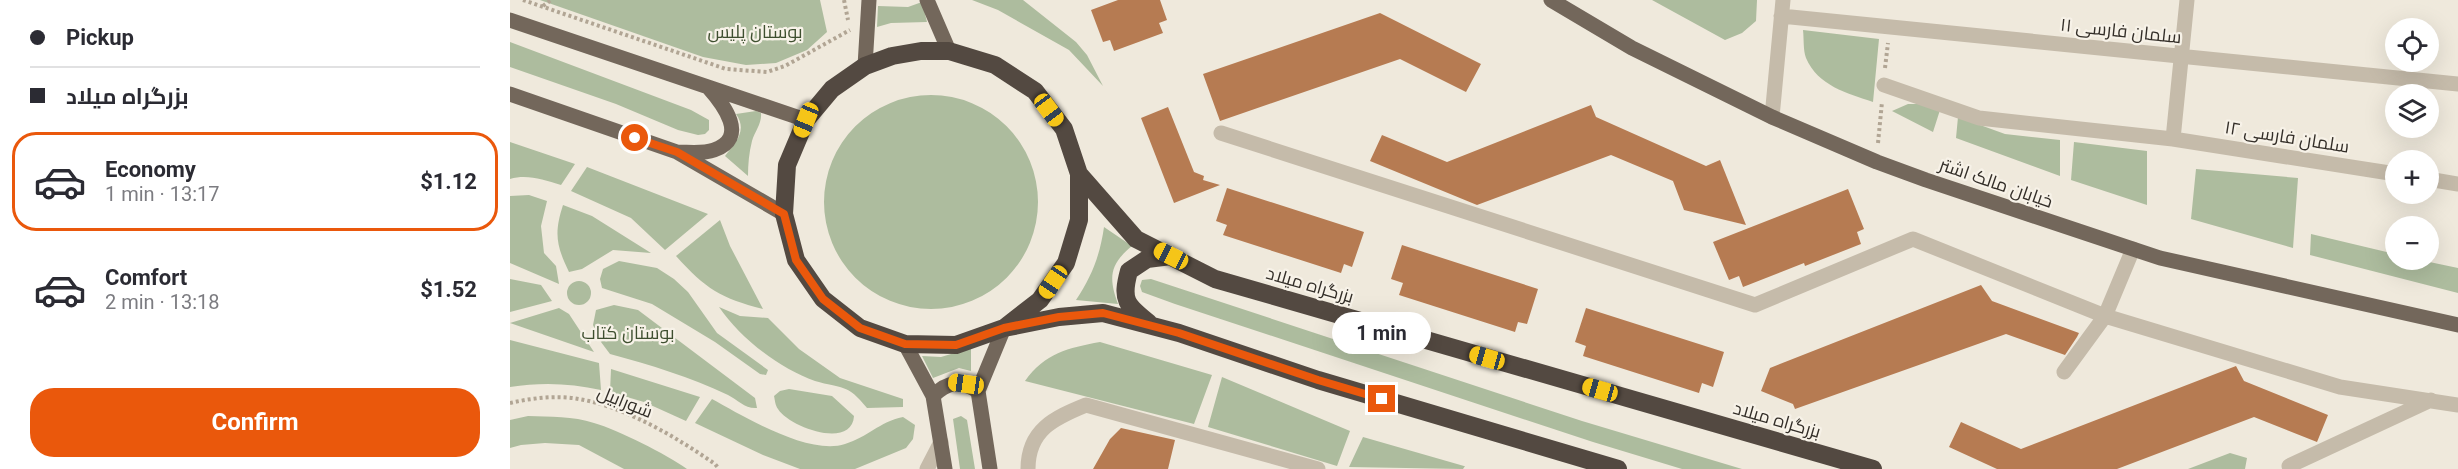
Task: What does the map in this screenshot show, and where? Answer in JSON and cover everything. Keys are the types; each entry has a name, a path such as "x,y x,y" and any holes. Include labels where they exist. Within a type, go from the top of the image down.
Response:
{"highway":[{"path":"1004,328 1041,300 1066,263 1079,220 1079,174 1064,129 1035,91 995,64 950,51 892,56 865,66 832,89 806,120 787,165 784,214 796,260 823,299 860,328 905,344 956,345 1004,328 1059,317 1103,313 1618,469"},
{"name":"بزرگراه میلاد","path":"1079,174 1136,239 1215,279 1872,469"},
{"path":"1151,326 1132,310 1124,290 1129,271 1147,259 1171,256"}],"main road":[{"path":"865,66 869,0"},
{"path":"927,0 950,51"},
{"name":"خیابان مالک اشتر","path":"1551,0 1632,48 1772,117 1906,172 2160,258 2458,325"},
{"path":"510,20 806,120"},
{"path":"677,152 713,151 727,144 730,139 732,134 725,107 705,85"},
{"path":"510,94 677,152 784,214"},
{"path":"990,469 978,391 1004,328"},
{"path":"905,344 933,396 945,469"},
{"path":"933,396 943,387 954,382 966,384 978,391"}],"street":[{"path":"1772,117 1783,0"},
{"path":"2173,139 2187,0"},
{"name":"سلمان فارسی ۱۱","path":"1781,16 2458,84"},
{"name":"سلمان فارسی ۱۲","path":"1884,85 1979,118 2173,139 2385,172"},
{"path":"1221,133 1755,305 1913,239 2105,316 2340,387 2458,405"},
{"path":"2439,180 2458,183"},
{"path":"2064,372 2105,316 2133,249"},
{"path":"2289,465 2431,400"},
{"path":"1028,469 1028,451 1035,439 1055,417 1086,405 1318,469"},
{"path":"927,469 941,442"}],"path":[{"path":"523,0 726,69 767,72 784,66 850,30 844,0"},
{"path":"542,7 551,0"},
{"name":"شورابیل","path":"510,403 530,399 578,398 610,407 677,438 716,464 719,469"}],"green space":[{"name":"بوستان پلیس","path":"540,0 820,0 827,32 807,50 776,63 746,65 703,57"},
{"path":"972,0 1023,0 1076,42 1087,55 1103,86 1069,50 998,10"},
{"path":"1652,0 1757,0 1756,21 1742,33 1725,40"},
{"path":"922,2 927,22 891,23 877,27 878,6 908,7"},
{"path":"1803,30 1879,39 1873,102 1834,87 1811,68 1806,58"},
{"path":"510,42 691,110 709,120 709,130 705,134 698,135 678,130 616,104 510,67"},
{"path":"931,95 952,97 972,103 1007,126 1030,161 1036,181 1038,202 1036,223 1030,243 1007,278 972,301 952,307 931,309 910,307 890,301 855,278 832,243 826,223 824,202 826,181 832,161 855,126 890,103 910,97"},
{"path":"1908,104 1924,104 1940,110 1933,132 1892,111"},
{"path":"756,111 761,113 761,117 751,145 748,176 725,156 739,136 741,126 736,114"},
{"path":"1958,117 2005,134 2060,140 2060,176 1956,138"},
{"path":"510,142 575,164 561,185 529,177 510,179"},
{"path":"2074,142 2147,151 2147,205 2071,180"},
{"path":"587,167 708,214 665,250 631,218 571,191"},
{"path":"2196,169 2298,178 2293,248 2191,219"},
{"name":"بوستان کتاب","path":"529,195 547,201 541,226 544,253 556,266 559,284 510,263 510,196"},
{"name":"بوستان کتاب","path":"563,205 592,216 651,253 613,250 582,269 569,272 561,254 558,239 558,223"},
{"name":"بوستان کتاب","path":"720,220 730,246 763,309 735,301 715,291 696,277 676,256"},
{"path":"1104,227 1132,246 1119,259 1113,272 1113,286 1118,304 1076,300 1094,265"},
{"path":"2311,234 2385,252 2385,270 2439,270 2439,264 2458,268 2458,293 2310,255"},
{"name":"بوستان کتاب","path":"619,261 657,268 674,279 688,292 717,333 768,370 766,375 760,374 715,342 652,304 602,288 600,279 603,269"},
{"name":"بوستان کتاب","path":"510,279 541,285 552,301 510,312"},
{"path":"1151,279 1582,421 1742,469 1682,469 1593,442 1142,292 1140,286 1142,280"},
{"name":"بوستان کتاب","path":"579,281 584,282 590,288 590,298 584,304 579,305 574,304 568,298 567,293 568,288 574,282"},
{"name":"بوستان کتاب","path":"614,305 638,310 755,398 757,408 745,406 728,395 685,377 610,354 593,325 596,310"},
{"name":"بوستان کتاب","path":"719,307 740,316 768,318 799,349 840,378 903,399 903,407 867,408 849,391 815,381 788,369 749,341"},
{"name":"بوستان کتاب","path":"559,308 569,314 594,352 510,323"},
{"name":"بوستان کتاب","path":"510,340 599,363 601,390 556,384 510,387"},
{"path":"1100,342 1212,375 1194,424 1025,381 1041,364 1058,353"},
{"path":"971,348 971,371 959,368 933,378 922,356 941,357"},
{"name":"بوستان کتاب","path":"611,369 700,397 686,421 644,402 610,392"},
{"path":"1222,377 1350,431 1337,466 1208,427"},
{"path":"789,389 832,396 854,416 851,426 843,432 832,433 819,432 794,422 778,409 774,396 780,391"},
{"path":"712,399 777,432 795,440 813,444 830,446 845,444 887,422 903,417 915,425 913,439 906,448 855,469 800,469 763,455 695,423"},
{"path":"528,416 570,418 594,423 642,443 687,469 624,469 579,445 545,443 510,448 510,420"},
{"path":"961,416 967,420 975,469 960,469 953,419"},
{"path":"1363,437 1465,466 1463,469 1349,467"},
{"path":"2230,453 2247,458 2245,469 2188,469"}],"building":[{"path":"1118,0 1160,0 1167,20 1159,23 1163,33 1114,51 1110,40 1103,42 1091,10"},
{"path":"1380,13 1481,64 1466,92 1400,59 1220,121 1203,74"},
{"path":"1591,105 1596,117 1706,166 1720,160 1746,225 1684,210 1673,181 1611,155 1477,205 1370,161 1382,135 1447,162"},
{"path":"1168,107 1194,172 1204,176 1203,180 1220,185 1174,203 1141,118"},
{"path":"1227,188 1364,232 1352,267 1344,264 1341,273 1223,235 1227,225 1216,221"},
{"path":"1848,189 1864,229 1857,232 1861,244 1743,287 1739,276 1729,280 1713,242"},
{"path":"1402,245 1538,289 1527,324 1518,322 1515,332 1399,295 1403,283 1391,279"},
{"path":"1981,285 1992,301 2079,333 2065,355 2006,334 1795,409 1793,404 1761,391 1770,368"},
{"path":"1586,308 1724,352 1713,387 1702,383 1699,393 1583,356 1586,346 1575,342"},
{"path":"2236,366 2244,381 2328,415 2317,442 2254,417 2117,469 1997,469 1949,447 1961,422 2021,449"},
{"path":"1121,428 1175,440 1168,469 1093,469 1110,439"}],"route":[{"path":"635,138 677,152 784,214 796,260 823,299 860,328 905,344 956,345 1004,328 1059,317 1103,313 1179,333 1382,399"}]}
